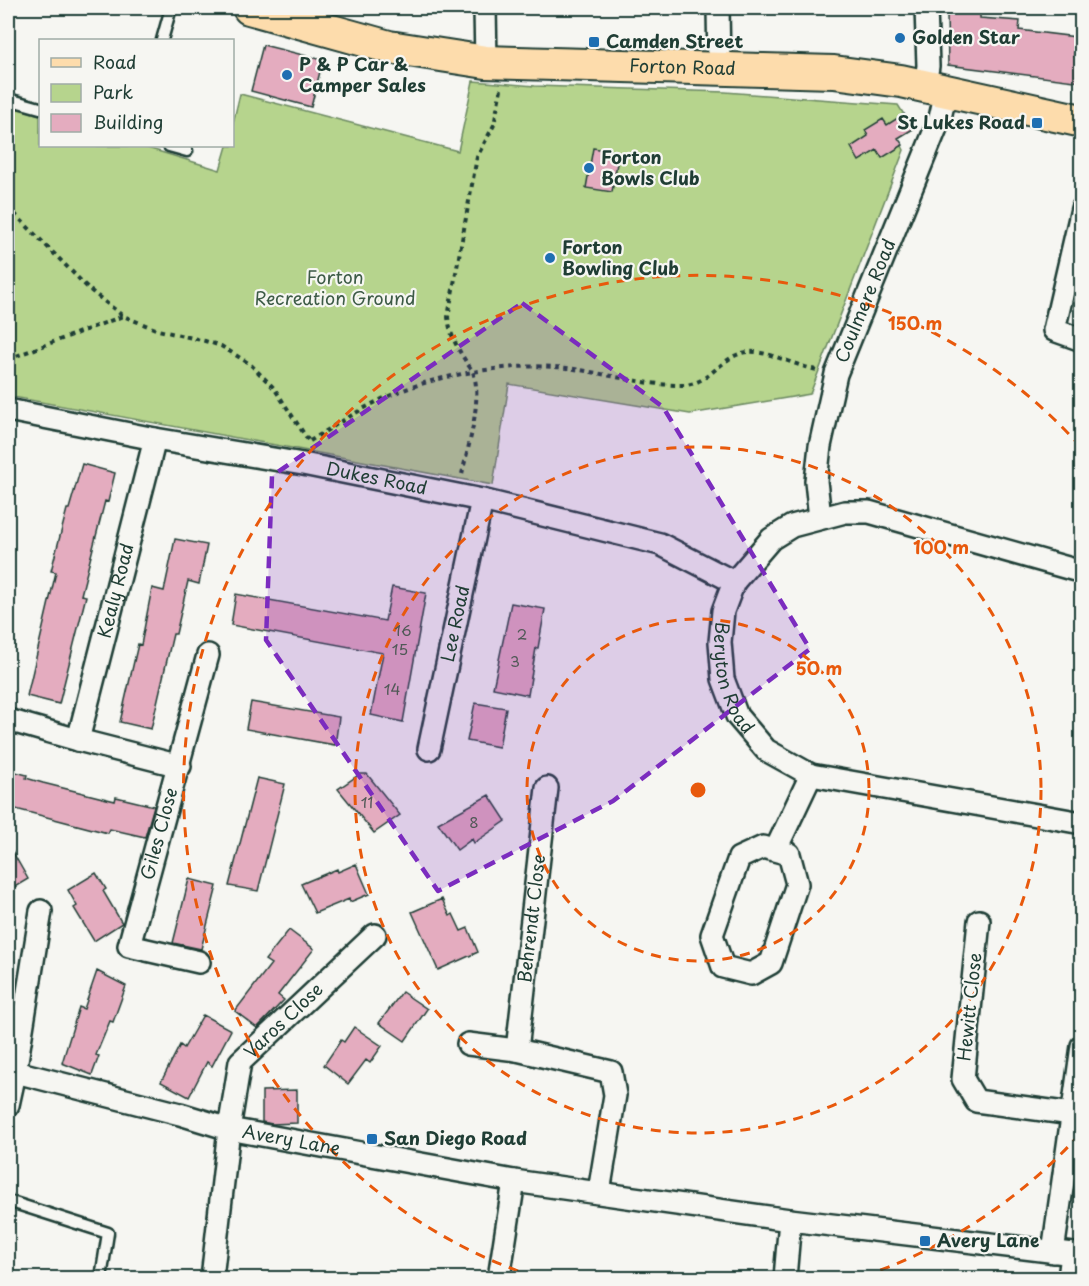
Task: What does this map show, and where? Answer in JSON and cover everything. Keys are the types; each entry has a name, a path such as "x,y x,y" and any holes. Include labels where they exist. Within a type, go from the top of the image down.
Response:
{"main road":[{"name":"Forton Road","path":"249,8 389,47 496,62 834,72 883,78 1082,121"}],"street":[{"path":"485,8 496,62"},
{"path":"718,8 719,67"},
{"name":"Coulmere Road","path":"820,518 816,481 820,446 836,374 940,118 936,89 928,66 926,14"},
{"path":"1082,209 1054,330 1082,340"},
{"name":"Dukes Road","path":"8,410 155,439 303,464 482,500 660,544 734,582"},
{"name":"Kealy Road","path":"78,740 155,439"},
{"name":"Lee Road","path":"429,749 482,500"},
{"name":"Beryton Road","path":"1082,572 869,512 846,512 792,526 771,539 734,582 723,611 720,642 723,679 737,716 766,750 812,775 1082,823"},
{"name":"Giles Close","path":"199,962 129,946 180,766 208,655"},
{"path":"8,720 180,766"},
{"path":"776,849 812,775"},
{"name":"Behrendt Close","path":"517,1050 547,788"},
{"path":"763,847 776,849 789,854 797,884 771,963 751,974 723,967 712,935 740,858 763,847"},
{"path":"8,1105 11,1072 41,911"},
{"name":"Hewitt Close","path":"979,921 963,1079 976,1101 1072,1114"},
{"name":"Varos Close","path":"212,1278 229,1129 240,1062 375,934"},
{"path":"468,1044 517,1050 611,1072 615,1095 599,1192"},
{"path":"1069,1278 1072,1114 1082,1046"},
{"name":"Avery Lane","path":"11,1072 180,1114 229,1129 514,1181 790,1220 1069,1253"},
{"path":"499,1278 514,1181"},
{"path":"785,1278 790,1220"}],"lane":[{"path":"162,39 171,8"},
{"path":"8,99 39,108"},
{"path":"172,147 186,151"},
{"path":"8,1201 108,1233 101,1278"}],"path":[{"path":"458,495 476,406 473,372 455,344 448,317 477,157 494,126 496,62"},
{"path":"8,207 90,290 123,316 158,330 206,341 237,355 264,377 310,441"},
{"path":"8,359 123,316"},
{"path":"303,464 310,441 360,410 400,391 473,372 513,368 565,368 665,384 687,385 711,375 737,355 754,352 804,368 836,374"}],"highlighted area":[{"path":"522,303 663,407 810,649 613,801 438,891 266,640 272,476"}],"green space":[{"name":"Forton Recreation Ground","path":"473,81 535,86 725,92 898,105 913,129 898,138 904,150 810,394 690,414 509,384 493,485 8,396 8,105 39,115 39,147 144,147 220,170 227,147 234,147 234,119 240,94 458,151"}],"building":[{"path":"947,14 980,14 980,18 1020,21 1019,30 1076,37 1074,56 1082,57 1082,82 948,65"},
{"name":"P & P Car & Camper Sales","path":"263,45 323,60 311,107 251,91"},
{"path":"904,114 913,129 898,138 903,145 882,158 877,150 859,161 851,147 868,136 865,130 883,119 887,125"},
{"path":"593,148 619,152 612,192 586,188"},
{"path":"82,464 115,473 108,502 105,501 81,595 86,596 59,704 27,696 56,572 51,571 67,509 69,509"},
{"path":"175,539 207,545 199,584 188,581 151,729 120,722 138,644 141,645 152,588 164,591"},
{"path":"392,587 426,593 403,722 371,715 383,653 231,625 236,594 385,621"},
{"path":"511,603 545,609 528,695 493,688"},
{"path":"251,702 339,717 335,745 246,729"},
{"path":"475,703 506,708 499,747 467,741"},
{"path":"8,770 27,775 26,778 43,783 115,801 116,797 154,806 145,837 110,829 108,833 8,807"},
{"path":"360,774 367,774 400,815 374,833 338,789"},
{"path":"257,778 285,784 258,891 229,886"},
{"path":"489,795 506,821 474,843 472,839 457,850 438,823"},
{"path":"8,844 28,879 8,891"},
{"path":"356,864 369,894 350,902 349,899 315,913 301,884"},
{"path":"96,873 106,889 103,891 122,923 94,941 74,908 77,906 68,890"},
{"path":"189,879 217,886 201,949 173,943"},
{"path":"442,899 450,916 453,914 461,931 468,928 478,952 438,970 412,912"},
{"path":"289,930 314,949 278,995 284,1000 257,1028 235,1011 271,964 265,960"},
{"path":"97,971 126,986 113,1022 110,1021 96,1055 99,1056 92,1075 62,1063 79,1007 84,1009"},
{"path":"402,992 427,1009 405,1041 379,1023"},
{"path":"203,1015 231,1030 212,1066 207,1062 189,1097 161,1082 180,1045 184,1048"},
{"path":"354,1027 382,1046 370,1063 366,1060 348,1084 324,1065 341,1040 344,1042"},
{"path":"297,1090 297,1123 262,1122 262,1091"}],"place":[{"name":"Golden Star","path":"900,38"},
{"name":"Camden Street","path":"594,42"},
{"name":"P & P Car & Camper Sales","path":"287,75"},
{"name":"St Lukes Road","path":"1037,123"},
{"name":"Forton Bowls Club","path":"589,168"},
{"name":"Forton Bowling Club","path":"550,258"},
{"name":"San Diego Road","path":"372,1139"},
{"name":"Avery Lane","path":"925,1241"}]}
